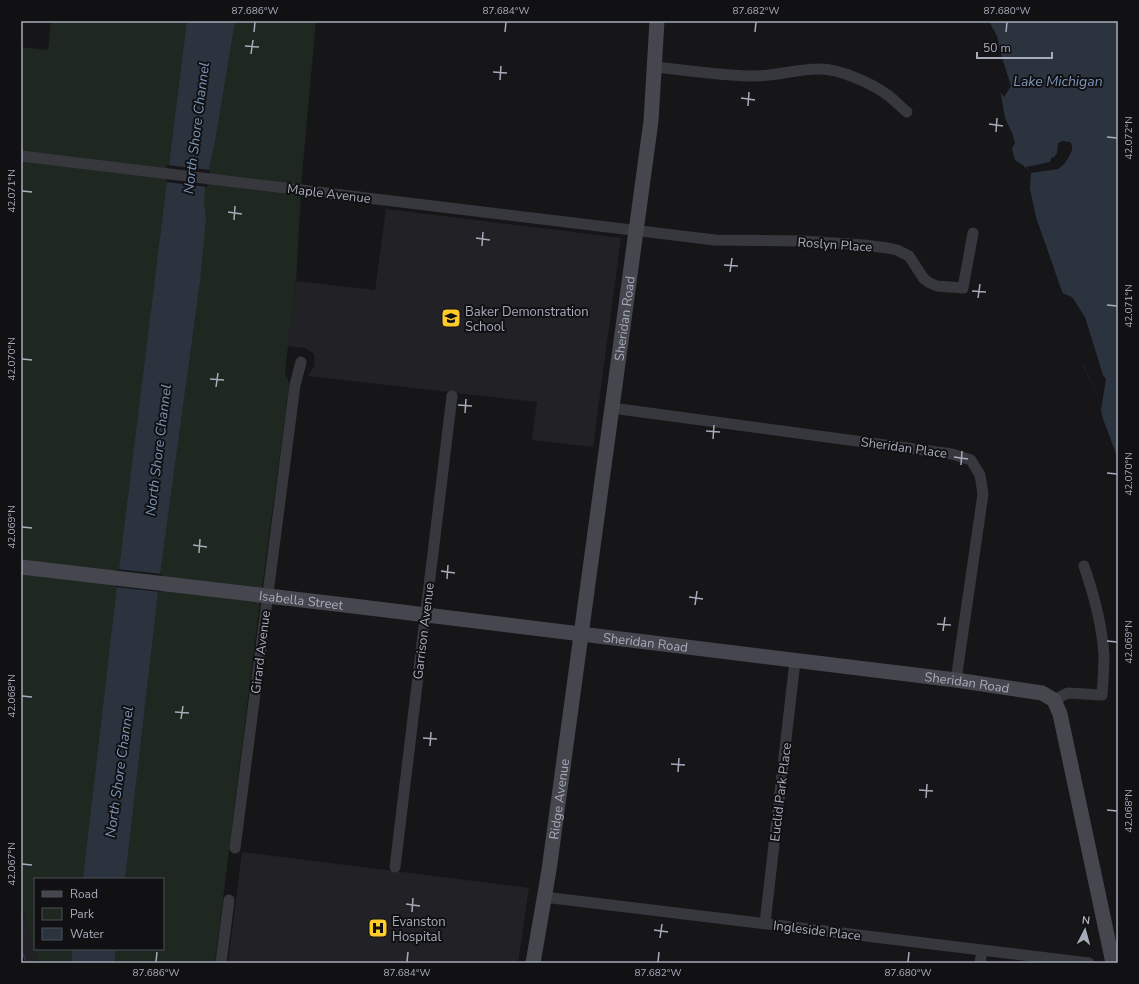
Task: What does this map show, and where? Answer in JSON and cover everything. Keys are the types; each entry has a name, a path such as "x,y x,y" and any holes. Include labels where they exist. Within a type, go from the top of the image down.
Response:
{"street":[{"name":"Sheridan Road","path":"657,21 651,120 581,635 956,680 1042,693 1054,700"},
{"path":"654,66 722,75 755,76 784,74 818,69 835,70 856,78 880,90 907,112"},
{"name":"Maple Avenue","path":"21,156 636,231"},
{"name":"Roslyn Place","path":"636,231 715,240 803,241 888,248 897,250 909,256 924,278 930,283 938,286 963,288 973,233"},
{"name":"Girard Avenue","path":"235,848 295,385 301,362"},
{"name":"Garrison Avenue","path":"395,867 452,396"},
{"name":"Sheridan Place","path":"612,408 952,454 971,460 980,476 983,494 956,680"},
{"path":"1084,566 1095,597 1101,630 1104,654 1102,695 1068,693 1054,700 1060,714 1113,963"},
{"name":"Isabella Street","path":"21,567 581,635"},
{"name":"Ridge Avenue","path":"533,963 581,635"},
{"name":"Euclid Park Place","path":"765,923 795,661"},
{"name":"Ingleside Place","path":"544,896 1089,963"},
{"path":"221,963 229,900"},
{"path":"980,963 982,951"}],"shaded area":[{"name":"Baker Demonstration School","path":"386,209 621,238 593,447 532,440 537,402 308,376 315,365 314,354 305,348 288,346 296,281 375,290"},
{"name":"Evanston Hospital","path":"242,852 529,888 518,963 228,963"},
{"path":"21,902 38,963 21,963"}],"green space":[{"path":"51,21 316,21 302,175 296,281 285,371 289,387 259,610 215,963 38,963 34,950 164,950 164,878 34,878 34,949 21,902 21,47 48,50"}],"water":[{"name":"North Shore Channel","path":"187,21 235,21 215,141 205,188 204,203 206,218 200,281 160,574 125,878 83,878 119,569"},
{"name":"Lake Michigan","path":"975,21 1118,21 1118,459 1103,419 1097,393 1084,367 1066,303 1036,217 1030,189 1031,173 1015,160 1012,149 1015,143 1005,118 1000,89"},
{"path":"73,950 116,950 114,963 71,963"}],"pier":[{"path":"973,21 989,21 997,36 1011,86 1004,97 998,90"},
{"path":"1062,141 1070,142 1072,145 1072,150 1064,164 1058,169 1031,173 1026,167 1050,162 1051,158 1057,153 1058,143"},
{"path":"167,165 210,170 207,187 166,182"},
{"path":"1062,293 1072,297 1085,317 1103,375 1106,379 1101,410 1097,393 1074,345"},
{"path":"117,569 162,574 161,592 115,587"}],"railway":[{"path":"21,954 24,963"}],"place":[{"name":"Baker Demonstration School","path":"451,318"},
{"name":"Evanston Hospital","path":"378,928"}]}
